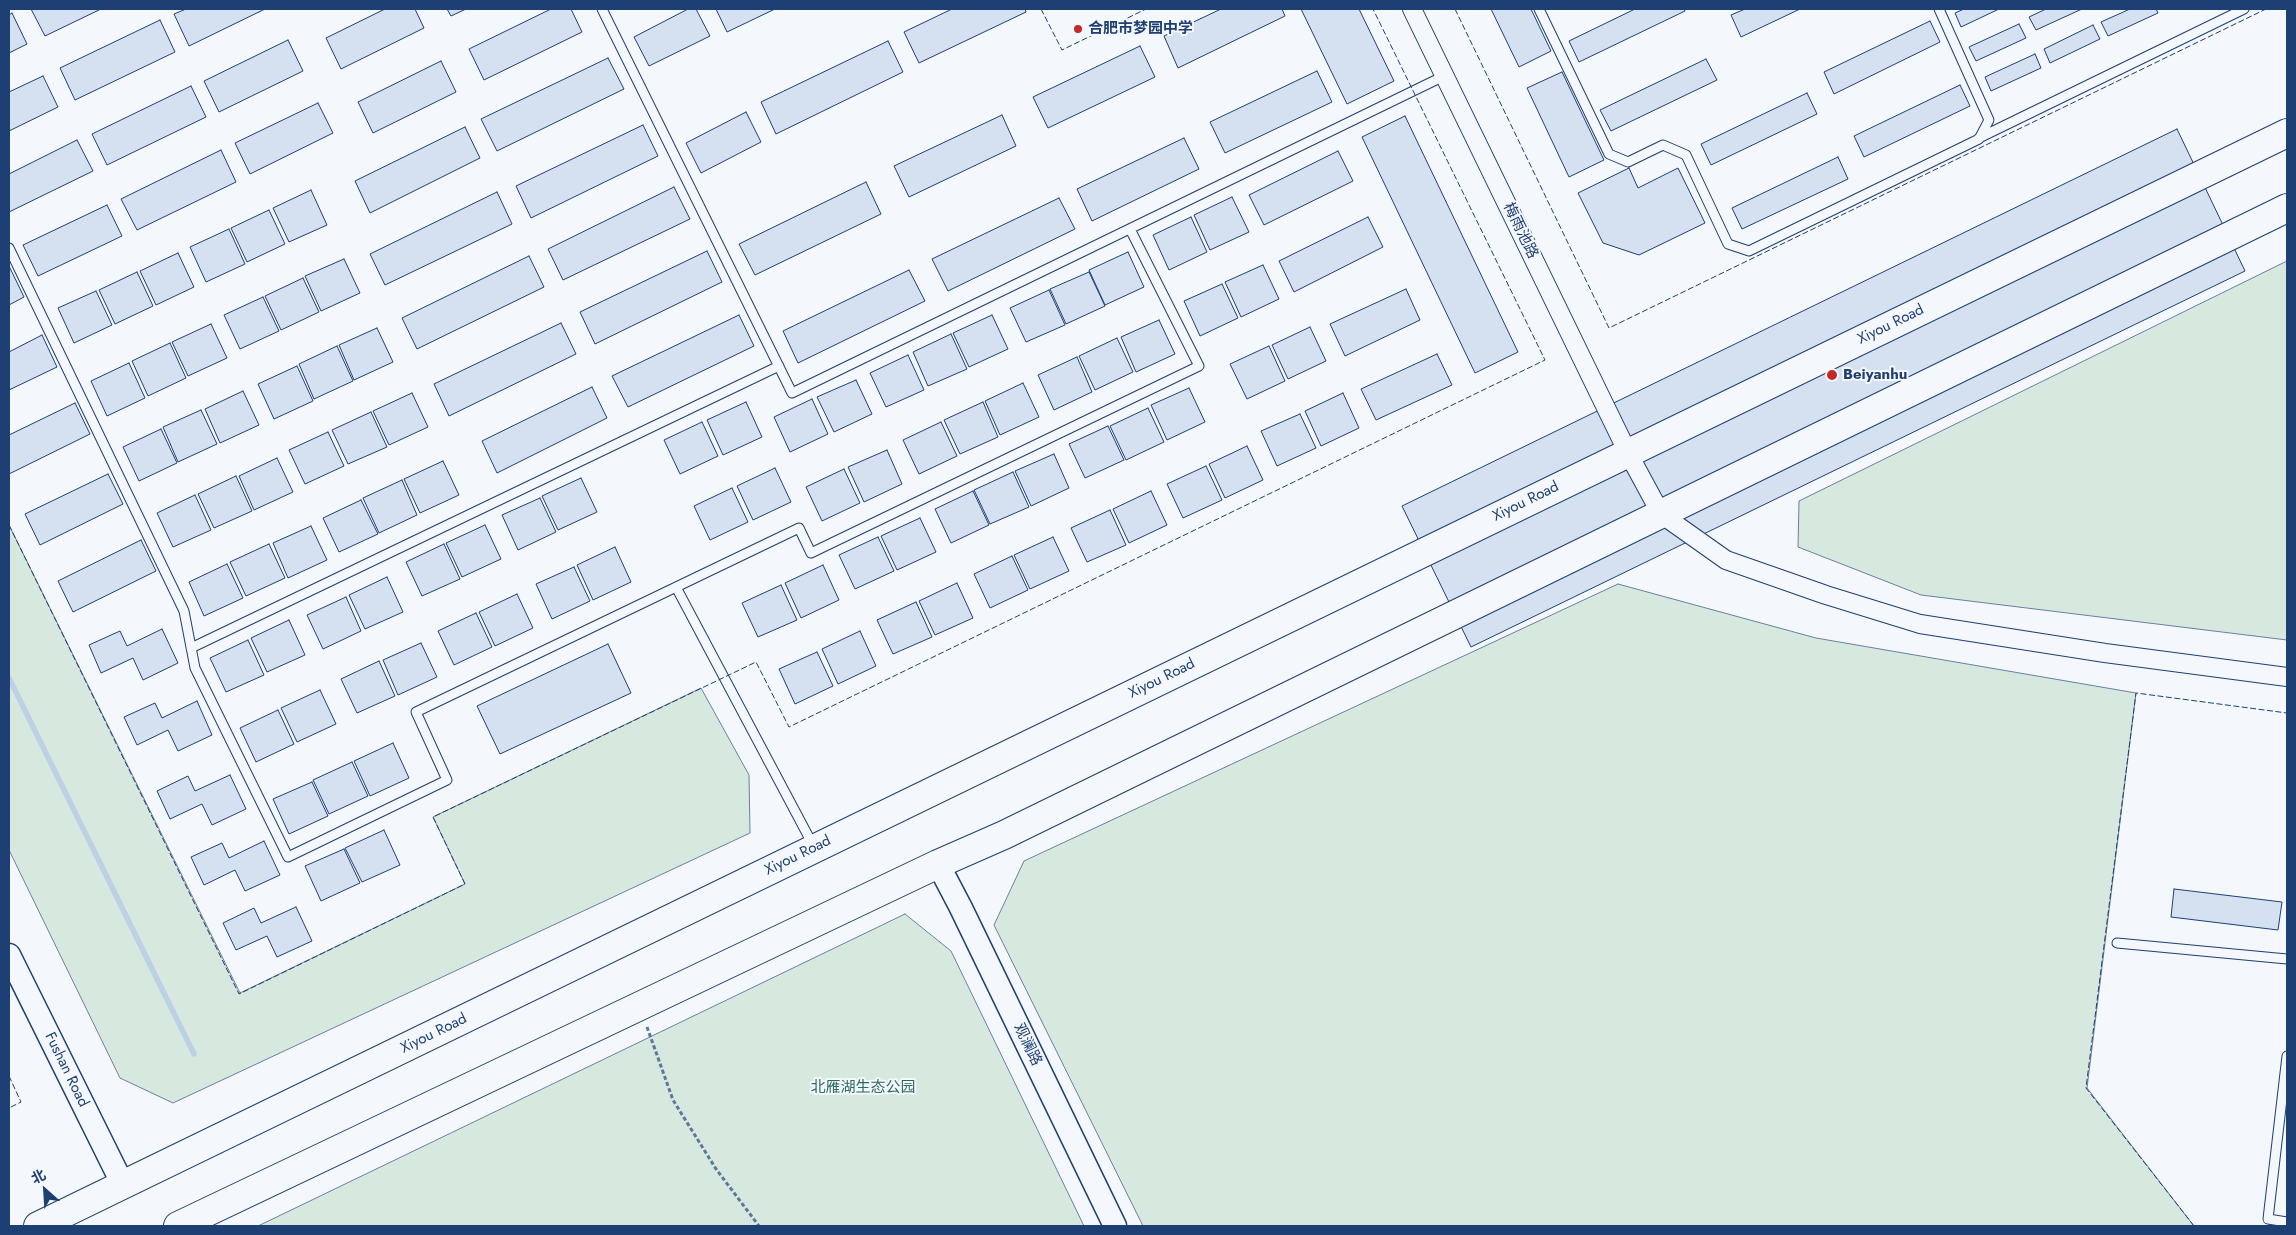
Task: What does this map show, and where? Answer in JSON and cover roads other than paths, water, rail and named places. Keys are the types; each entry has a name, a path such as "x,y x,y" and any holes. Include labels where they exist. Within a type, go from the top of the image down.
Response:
{"main road":[{"name":"Xiyou Road","path":"38,1226 2287,134"},
{"path":"178,1226 640,1008 938,864 1004,835 2287,208"}],"street":[{"name":"梅雨池路","path":"1412,9 1628,453 1661,514"},
{"path":"1661,514 1726,560 1826,595 1920,624 2105,653 2287,677"},
{"name":"观澜路","path":"938,864 1115,1226"},
{"name":"Fushan Road","path":"9,955 123,1185"}],"lane":[{"path":"602,9 792,393 1444,76"},
{"path":"1539,9 1609,154 1628,162 1663,145 1686,155 1728,244 1749,251 2244,9"},
{"path":"1939,9 1989,120 1978,139"},
{"path":"9,248 184,611 195,668 288,856 447,780 416,712 799,528 811,553 1199,366 1130,229"},
{"path":"191,648 779,366"},
{"path":"676,587 815,848"},
{"path":"2117,943 2287,960"},
{"path":"2287,1056 2268,1219 2287,1222"}],"waterway":[{"path":"9,678 194,1054"}],"place":[{"name":"合肥市梦园中学","path":"1078,29"},
{"name":"Beiyanhu","path":"1832,375"}],"park label":[{"name":"北雁湖生态公园","path":"863,1088"}]}
